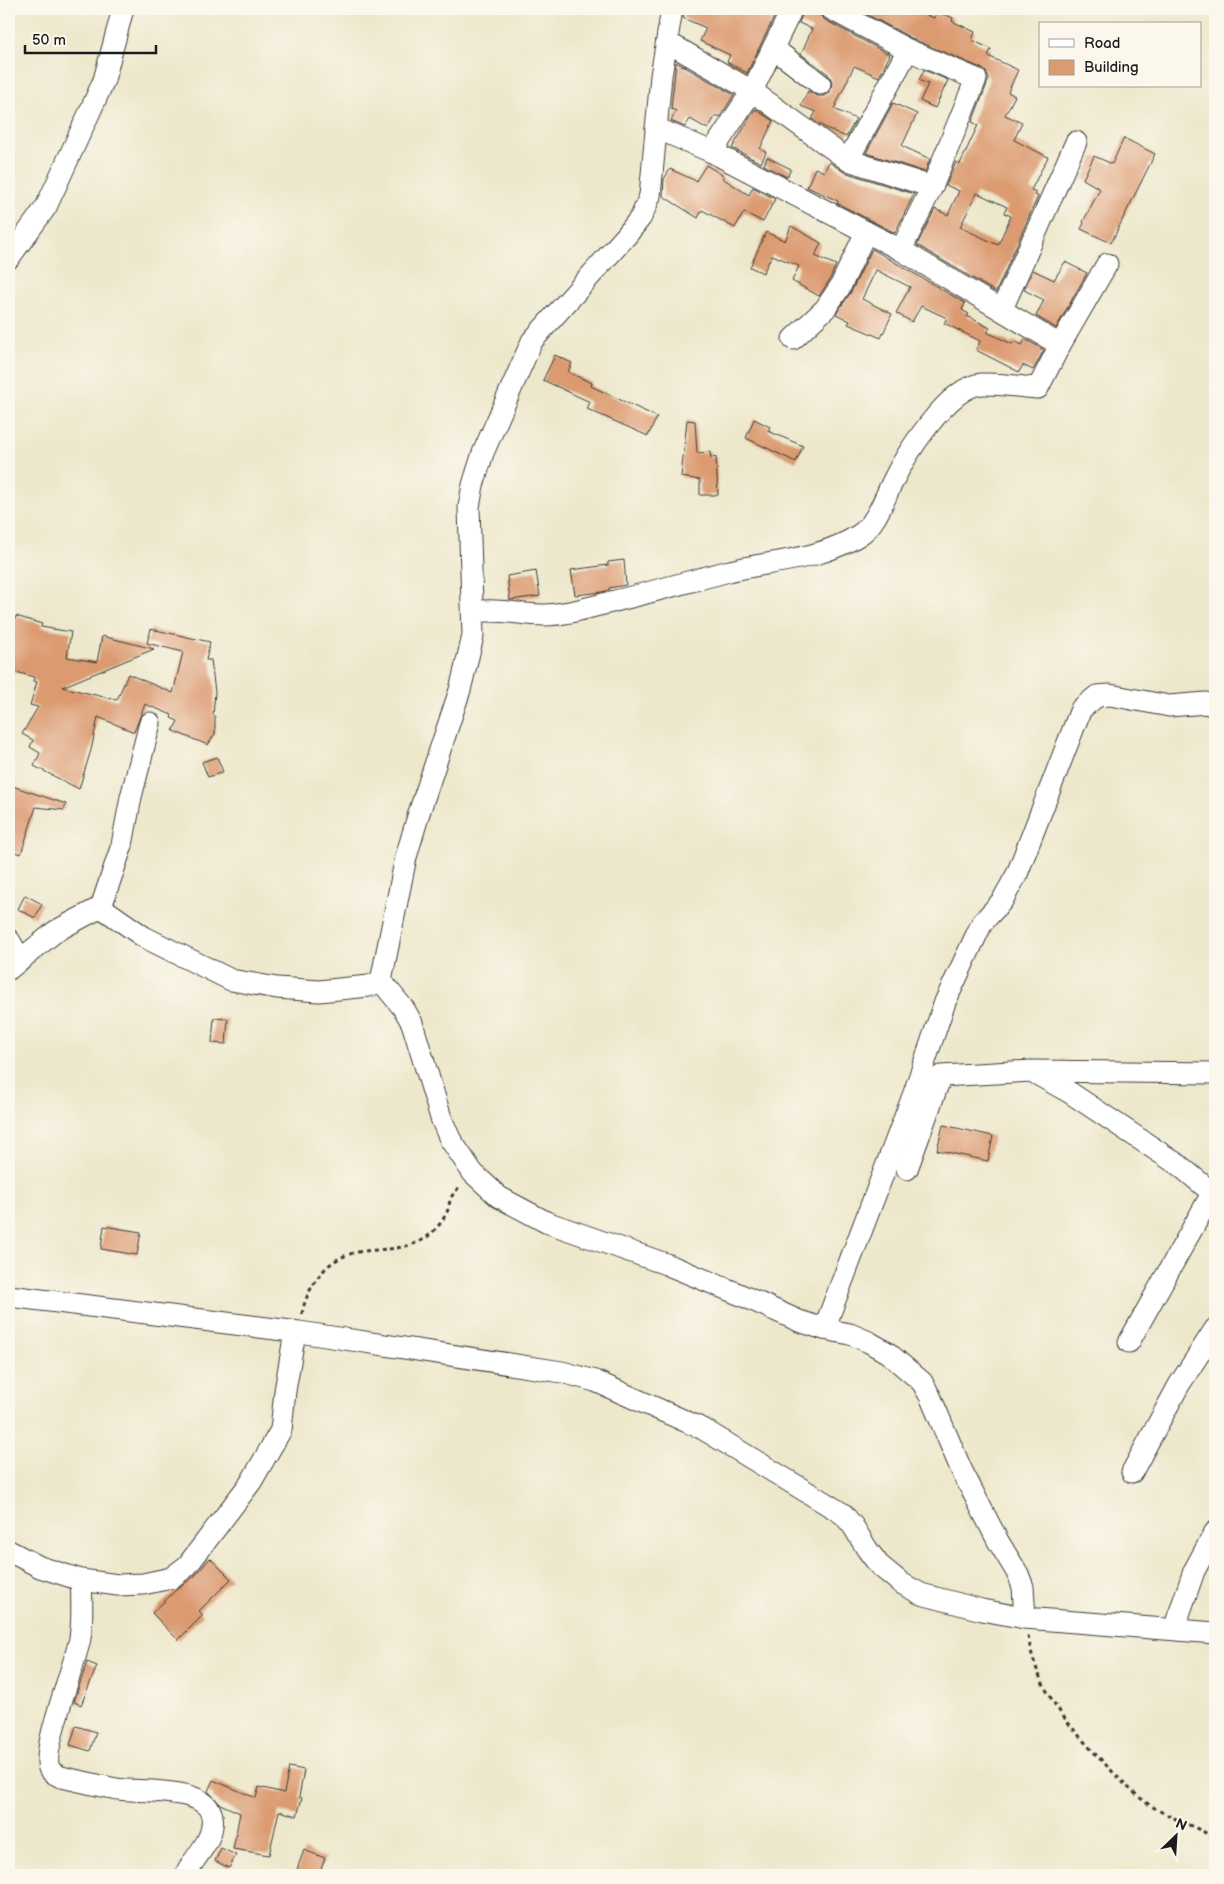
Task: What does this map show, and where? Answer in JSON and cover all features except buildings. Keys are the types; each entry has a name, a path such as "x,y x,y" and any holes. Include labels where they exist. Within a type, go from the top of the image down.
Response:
{"street":[{"path":"9,258 46,206 92,107 104,80 123,9"},
{"path":"672,9 661,76 650,196 641,217 626,236 532,341 483,453 473,485 469,507 473,636 460,690 406,857 382,981 404,1009 412,1023 441,1118 450,1139 473,1173 499,1197 546,1222 666,1264 799,1321 824,1329 850,1334 869,1342 888,1353 922,1382 930,1396 961,1469 998,1542 1018,1574 1023,1587 1025,1618"},
{"path":"712,152 752,91 792,9"},
{"path":"832,9 908,50 976,79 932,187 901,250"},
{"path":"667,42 752,91 848,160 932,187"},
{"path":"773,48 820,84"},
{"path":"848,160 908,50"},
{"path":"656,128 712,152 901,250 1060,345"},
{"path":"1002,309 1076,142"},
{"path":"793,339 825,309 840,287 866,232"},
{"path":"473,612 491,609 546,615 589,608 725,572 785,561 835,548 858,536 871,523 896,472 911,448 944,405 962,392 980,384 1038,388 1060,345 1107,264"},
{"path":"824,1329 914,1093 945,1002 982,923 1002,901 1017,874 1081,709 1097,696 1110,695 1168,706 1206,703 1215,706"},
{"path":"9,940 15,964 56,931 101,907 122,844 131,797 150,723"},
{"path":"101,907 144,937 231,980 277,988 319,991 370,986 382,981"},
{"path":"1031,1071 1069,1092 1172,1161 1214,1192 1129,1342"},
{"path":"907,1169 941,1076 1031,1071 1215,1073"},
{"path":"9,1296 297,1332 532,1366 595,1381 704,1429 835,1508 853,1526 879,1565 921,1594 982,1610 1025,1618 1215,1633"},
{"path":"1132,1472 1179,1385 1215,1329"},
{"path":"9,1551 40,1567 81,1580 118,1584 143,1584 171,1578 187,1566 252,1482 281,1430 284,1391 297,1332"},
{"path":"1174,1630 1194,1571 1215,1532"},
{"path":"81,1580 80,1638 49,1752 49,1767 55,1775 61,1777 117,1789 174,1792 204,1803 212,1813 212,1829 185,1875"}],"path":[{"path":"297,1332 311,1288 320,1273 333,1261 345,1255 361,1251 412,1244 426,1238 435,1230 447,1212 452,1197 473,1173"},
{"path":"1025,1618 1030,1649 1039,1677 1054,1706 1084,1741 1133,1791 1150,1805 1208,1834 1215,1840"}]}
